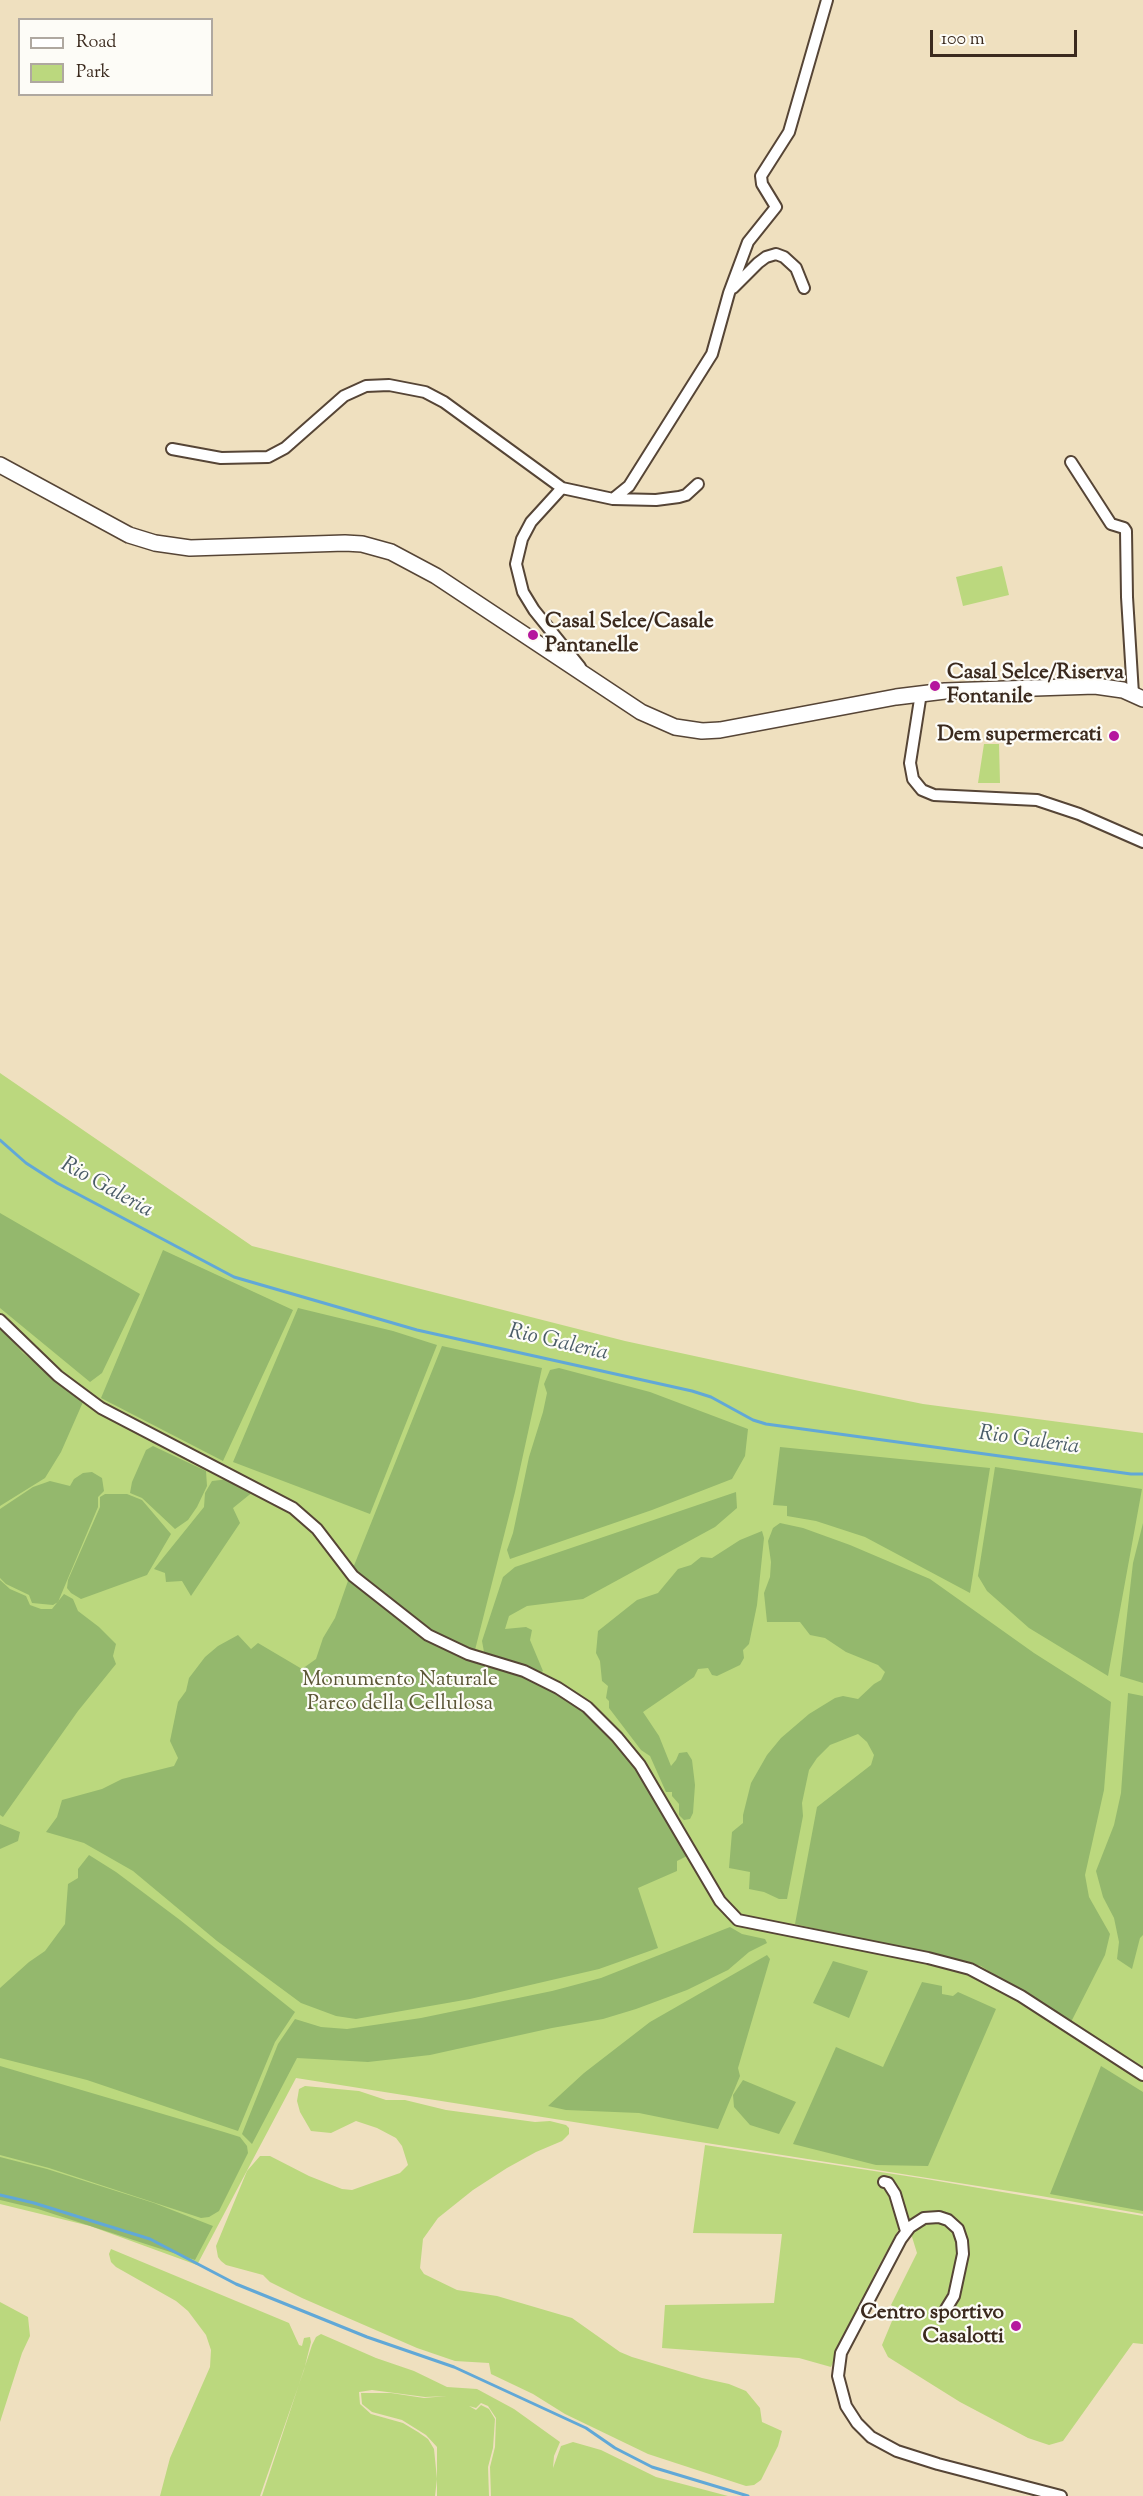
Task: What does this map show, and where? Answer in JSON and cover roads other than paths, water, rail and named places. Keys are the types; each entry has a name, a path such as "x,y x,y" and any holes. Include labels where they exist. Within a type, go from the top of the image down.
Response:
{"main road":[{"path":"0,465 129,535 163,545 209,548 345,543 362,544 391,552 436,576 657,721 675,727 702,731 728,729 921,693 978,689 1095,686 1112,687 1138,697"}],"street":[{"path":"613,499 632,483 711,354 729,293 748,242 776,207 761,182 761,172 782,146 791,128 827,0"},
{"path":"729,293 758,263 776,254 784,257 796,268 804,288"},
{"path":"172,449 221,458 268,457 285,448 344,396 366,387 389,385 425,392 444,402 562,488 613,499 656,500 686,495 698,484"},
{"path":"1071,462 1111,524 1124,528 1126,531 1127,597 1138,697"},
{"path":"562,488 527,528 518,550 517,570 528,602 590,678"},
{"path":"921,693 910,768 913,779 922,790 934,795 1037,800 1078,814 1143,842"},
{"path":"0,1320 58,1376 101,1408 293,1508 317,1529 353,1576 428,1635 468,1654 524,1671 565,1692 587,1707 617,1737 640,1765 720,1901 738,1920 928,1958 970,1969 1021,1996 1143,2075"},
{"path":"884,2182 888,2183 895,2194 906,2231"},
{"path":"946,2309 954,2296 961,2266 963,2245 960,2232 951,2222 939,2217 921,2219 906,2231 841,2354 838,2376 846,2406 857,2423 871,2437 897,2451 1061,2496"}],"waterway":[{"name":"Rio Galeria","path":"0,1140 26,1163 57,1183 234,1277 417,1330 692,1391 711,1397 753,1420 766,1424 1143,1474"},
{"path":"0,2195 34,2203 150,2239 236,2284 367,2337 454,2367 586,2428 615,2448 652,2467 748,2496"}],"place":[{"name":"Casal Selce/Casale Pantanelle","path":"533,635"},
{"name":"Casal Selce/Riserva Fontanile","path":"935,686"},
{"name":"Dem supermercati","path":"1114,736"},
{"name":"Centro sportivo Casalotti","path":"1016,2326"}],"park label":[{"name":"Monumento Naturale Parco della Cellulosa","path":"400,1693"}]}
